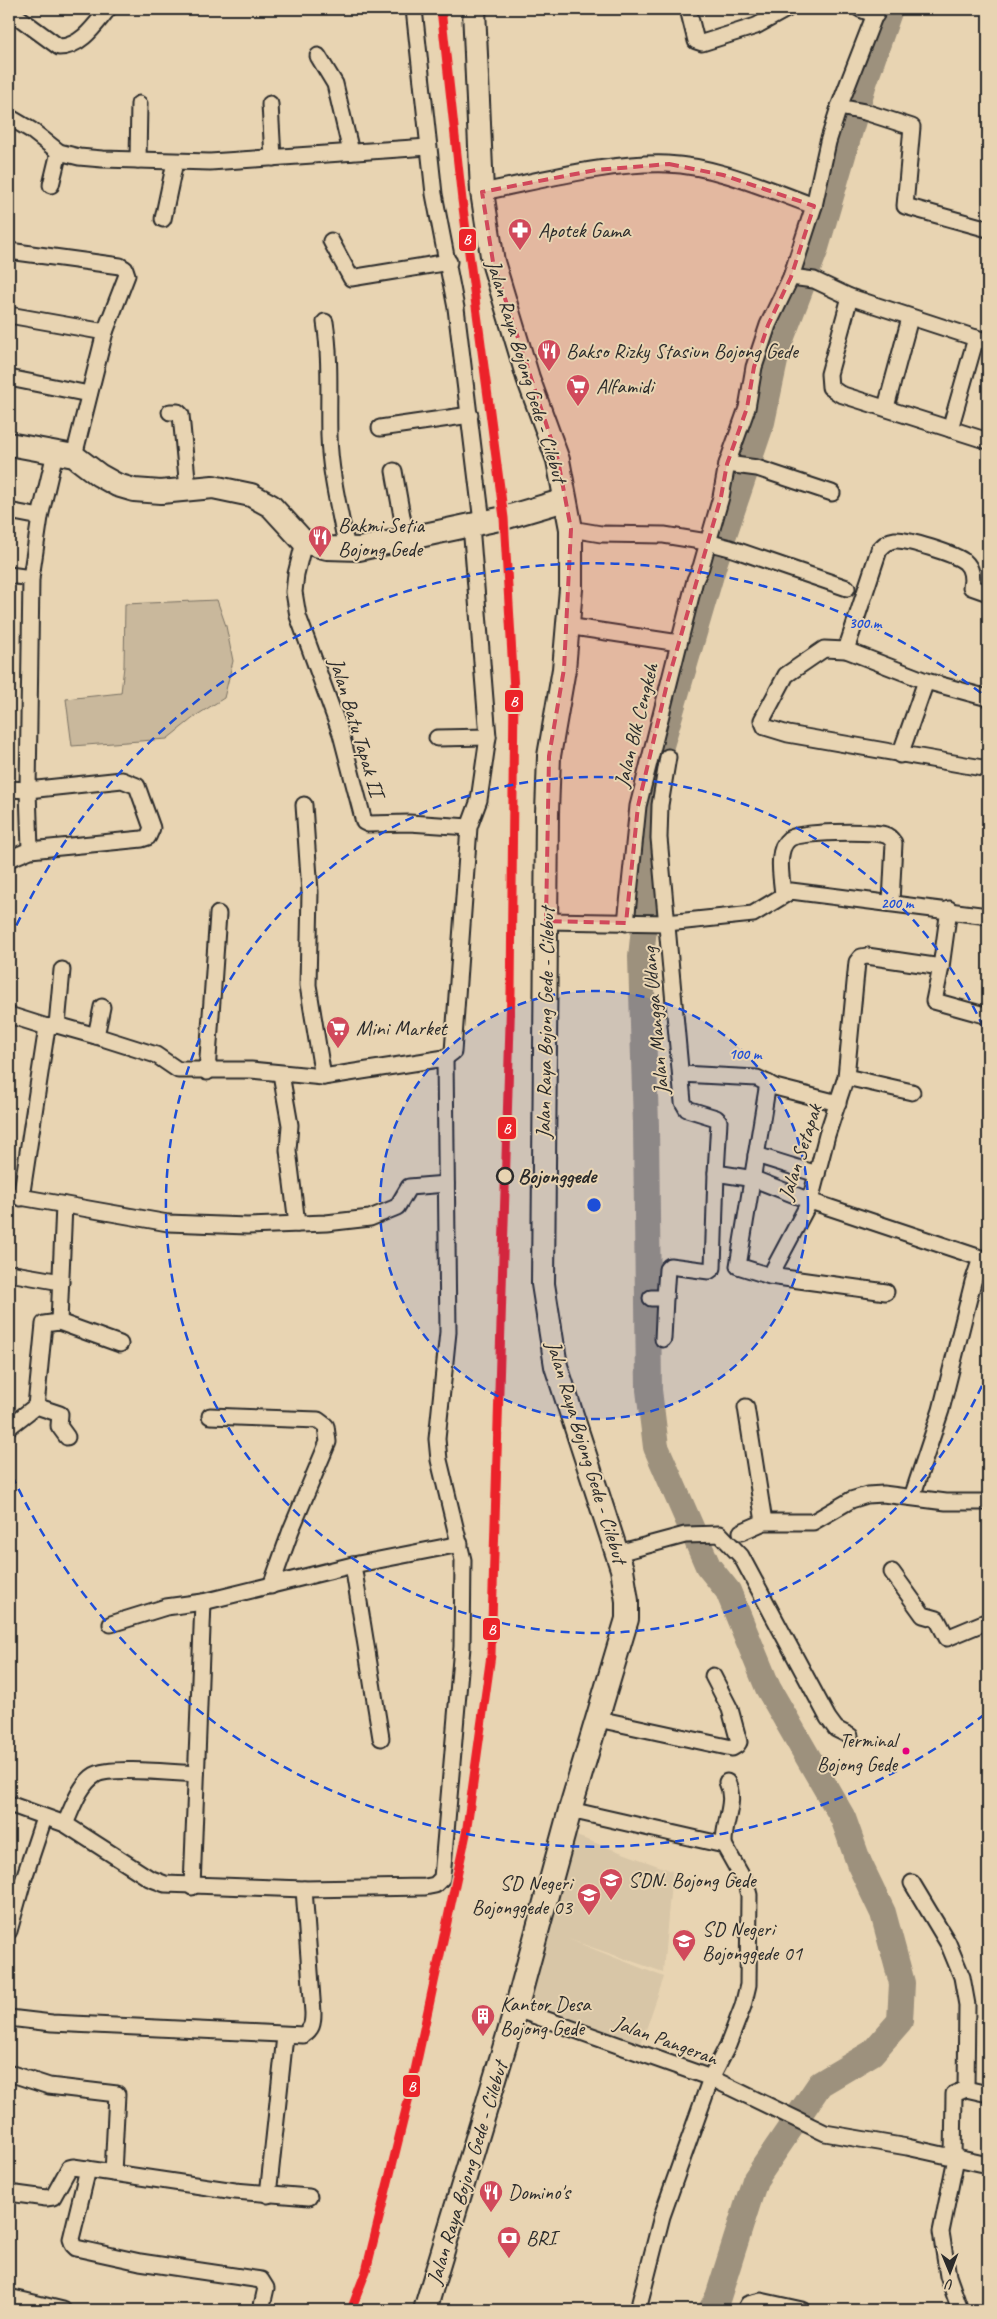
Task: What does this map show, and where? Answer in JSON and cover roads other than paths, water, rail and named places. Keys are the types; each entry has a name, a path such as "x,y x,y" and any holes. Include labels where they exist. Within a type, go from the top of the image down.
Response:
{"main road":[{"name":"Jalan Raya Bojong Gede - Cilebut","path":"426,2310 516,2009 570,1810 628,1619 627,1601 618,1553 556,1366 543,1284 549,756 560,704 571,589 571,529 558,460 528,378 492,262 482,192 474,9"},
{"path":"9,444 65,454 117,485 147,493 213,487 251,495 271,506 304,542 327,548 347,549 406,539 476,524 565,500"}],"street":[{"path":"16,13 59,47 66,47 74,45 84,37 108,9"},
{"path":"9,1015 96,1036 156,1056 178,1070 207,1072 251,1070 323,1077 445,1058 453,1052 468,827 479,800 488,737 470,415 449,262 434,194 414,9"},
{"path":"688,9 696,41 702,43 756,26 787,9"},
{"path":"860,9 876,12"},
{"name":"Jalan Blk Cengkeh","path":"632,923 638,806 679,643 710,543 721,496 734,464 754,367 768,325 794,277 814,206 828,142 851,110 876,12"},
{"path":"318,56 335,84 351,152"},
{"path":"138,160 139,104"},
{"path":"270,104 273,158"},
{"path":"851,110 912,127 905,206 988,229"},
{"path":"9,117 31,130 59,152 79,157 175,162 273,158 428,147"},
{"path":"51,185 59,152"},
{"path":"163,219 175,162"},
{"path":"482,192 596,170 649,164 669,164 723,175 814,206"},
{"path":"331,241 351,278 449,262"},
{"path":"9,251 120,266 127,275 105,332 89,394 40,517 31,578 28,790 30,850"},
{"path":"794,277 814,280 850,297 982,340 950,429"},
{"path":"850,297 836,343 828,382 830,387 840,394 988,441"},
{"path":"9,315 105,332"},
{"path":"886,408 910,318"},
{"path":"325,322 330,380 329,436 333,473 347,549"},
{"path":"9,378 89,394"},
{"path":"170,412 178,412 181,415 188,489"},
{"path":"380,428 470,415"},
{"path":"734,464 757,468 832,493"},
{"path":"394,470 406,539"},
{"path":"9,510 40,517"},
{"path":"571,529 602,534 664,535 710,543 847,588"},
{"path":"846,650 879,550 887,542 903,540 954,556 965,562 970,569 973,582 971,587 988,593"},
{"name":"Jalan Batu Tapak II","path":"304,542 296,574 294,592 298,616 340,734 364,822 368,824 409,823 468,827"},
{"path":"9,575 31,578"},
{"path":"567,626 679,643"},
{"path":"988,698 926,681 846,650 824,649 786,674 762,720 765,728 788,734 988,769"},
{"path":"900,755 926,681"},
{"path":"437,738 488,737"},
{"name":"Jalan Mangga Udang","path":"668,757 659,819 666,923 684,1106 719,1121 716,1173"},
{"path":"9,789 28,790 122,780 137,786 152,828 148,837 142,839 30,850 9,859"},
{"path":"304,805 310,892 308,985 323,1077"},
{"path":"783,895 781,854 788,839 798,834 820,833 886,835 894,843 892,902"},
{"path":"546,921 666,923 753,914 791,891 810,891 949,909 988,916"},
{"path":"949,909 934,1001 988,1016"},
{"path":"207,1072 218,914"},
{"name":"Jalan Setapak","path":"770,1276 810,1201 827,1135 846,1077 858,962 861,958 867,956 941,967"},
{"path":"62,970 52,1026 15,1196 168,1223 247,1226 326,1223 370,1218 397,1208 409,1187 446,1184"},
{"path":"96,1036 102,1007"},
{"path":"9,1804 65,1824 149,1878 165,1884 304,1889 425,1887 435,1885 442,1878 462,1647 463,1560 439,1460 437,1439 448,1332 445,1058"},
{"path":"281,1074 290,1125 288,1150 297,1224"},
{"path":"681,1074 748,1077 838,1102"},
{"path":"846,1077 912,1092"},
{"name":"Jalan Setapak","path":"738,1266 754,1178 768,1083"},
{"path":"756,1155 817,1174"},
{"path":"663,1339 658,1298 667,1269 670,1266 708,1271 713,1268 716,1173 754,1178 810,1201 984,1259 973,1282 941,1410 912,1497"},
{"path":"59,1322 64,1205"},
{"path":"713,1262 738,1266 770,1276 886,1292"},
{"path":"9,1273 61,1282"},
{"path":"9,1427 36,1406 44,1324 59,1322 120,1344"},
{"path":"36,1406 60,1414 59,1426 67,1437"},
{"path":"746,1407 764,1522"},
{"path":"210,1416 254,1416 318,1420 326,1426 328,1442 291,1530 271,1586"},
{"path":"741,1532 764,1522 813,1522 851,1500 868,1495 883,1494 946,1502 988,1502"},
{"path":"618,1553 685,1535 720,1534 741,1556 828,1718 836,1729 850,1736"},
{"path":"111,1624 166,1607 203,1602 353,1565 460,1544"},
{"path":"353,1565 380,1738"},
{"path":"892,1572 923,1615 937,1619 947,1638 988,1621"},
{"path":"192,1886 203,1602"},
{"path":"598,1718 732,1748 737,1746 739,1742 730,1709 713,1676"},
{"path":"65,1824 81,1791 94,1775 100,1772 114,1770 196,1774"},
{"path":"638,2310 662,2216 711,2078 728,2045 743,2006 748,1984 748,1895 746,1884 724,1845 723,1831 732,1795 727,1782"},
{"path":"570,1810 724,1845"},
{"path":"9,1931 44,1818"},
{"path":"912,1883 948,1943 962,1977 967,2005 966,2089"},
{"path":"9,2018 52,2023 229,2031 285,2036 303,2035 313,2024 304,1889"},
{"name":"Jalan Pangeran","path":"516,2009 711,2078 825,2133 954,2158"},
{"path":"268,2195 285,2036"},
{"path":"9,2073 49,2086 117,2094 112,2173"},
{"path":"960,2310 948,2276 941,2232 954,2158 954,2094 966,2089 988,2094"},
{"path":"954,2158 988,2165"},
{"path":"9,2193 46,2198 53,2197 69,2168 88,2169 172,2183 268,2195 310,2197"},
{"path":"88,2169 71,2239 76,2248 140,2262 261,2280 266,2288 262,2310"},
{"path":"9,2297 63,2310"},
{"path":"745,2310 748,2304 761,2302 802,2310"}],"waterway":[{"path":"711,2310 718,2297 755,2180 820,2084 872,2053 900,2021 902,1983 883,1913 859,1863 843,1818 768,1688 728,1591 708,1566 656,1447 649,1390 646,1126 641,957 647,899 645,800 715,561 762,422 778,347 815,251 863,86 890,9"}],"place":[{"name":"Apotek Gama","path":"520,251"},
{"name":"Bakso Rizky Stasiun Bojong Gede","path":"549,372"},
{"name":"Alfamidi","path":"578,407"},
{"name":"Bakmi Setia Bojong Gede","path":"320,558"},
{"name":"Mini Market","path":"338,1049"},
{"name":"Bojonggede","path":"505,1176"},
{"name":"Terminal Bojong Gede","path":"906,1751"},
{"name":"SDN. Bojong Gede","path":"611,1901"},
{"name":"SD Negeri Bojonggede 03","path":"589,1916"},
{"name":"SD Negeri Bojonggede 01","path":"684,1962"},
{"name":"Kantor Desa Bojong Gede","path":"483,2037"},
{"name":"Domino's","path":"491,2213"},
{"name":"BRI","path":"509,2259"}]}
